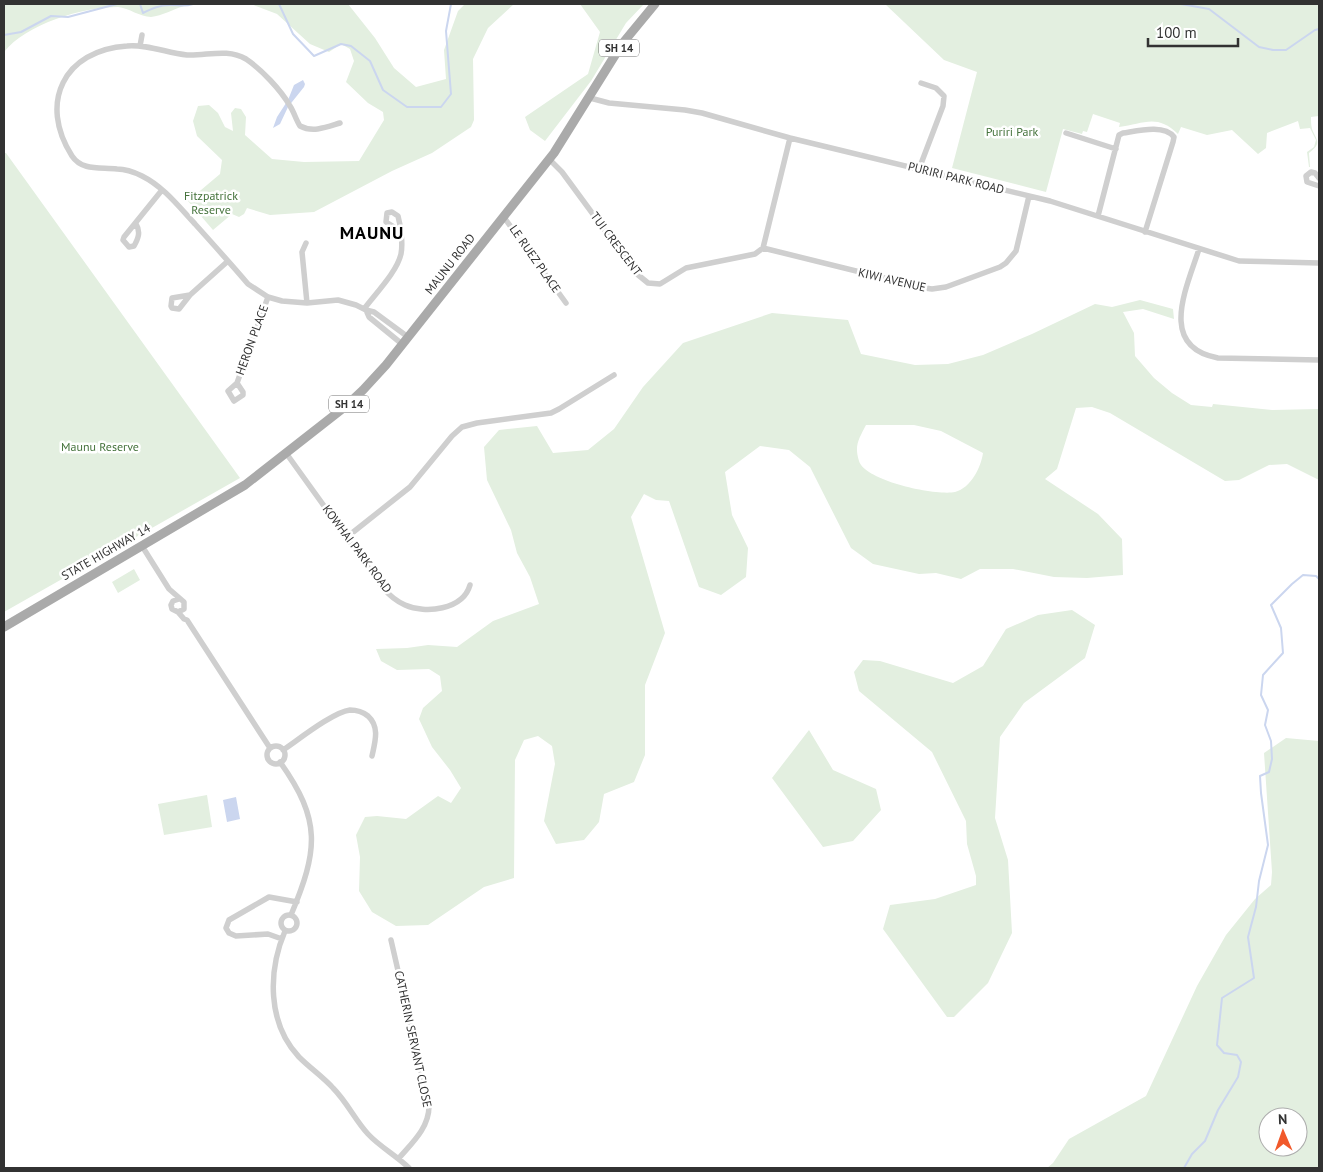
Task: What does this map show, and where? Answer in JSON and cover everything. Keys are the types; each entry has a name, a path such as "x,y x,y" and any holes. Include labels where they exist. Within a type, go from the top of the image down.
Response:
{"main road":[{"name":"MAUNU ROAD","path":"222,499 286,453 363,390 405,341 549,160 590,98 622,44 654,4"},
{"name":"STATE HIGHWAY 14","path":"4,627 222,499"}],"street":[{"path":"140,46 142,35"},
{"path":"340,123 307,130 300,126 292,107 276,88 254,64 237,55 219,52 194,55 181,54 140,46 115,47 102,50 81,60 73,67 61,86 56,108 56,117 62,137 67,148 81,165 91,168 119,169 131,172 142,176 162,190 248,284 268,297 295,303 338,300 356,305 365,309 369,317 405,341"},
{"path":"919,169 943,106 944,96 936,88 921,83"},
{"name":"PURIRI PARK ROAD","path":"590,98 609,103 702,113 790,138 1029,196 1240,261 1319,263"},
{"path":"1098,216 1120,135 1123,132 1154,129 1167,132 1174,137 1145,232"},
{"path":"1066,133 1116,149"},
{"path":"763,248 790,138"},
{"name":"TUI CRESCENT","path":"549,160 562,172 637,274 648,283 660,284 686,268 755,254 763,248"},
{"path":"1319,178 1315,173 1311,172 1308,173 1306,179 1310,184 1319,186"},
{"path":"136,224 162,190"},
{"name":"KIWI AVENUE","path":"763,248 925,288 939,289 1000,267 1012,257 1018,242 1029,196"},
{"name":"LE RUEZ PLACE","path":"503,216 566,303"},
{"path":"365,309 399,261 402,246 399,230"},
{"path":"306,243 302,252 307,303"},
{"path":"1199,249 1180,315 1181,330 1195,349 1202,354 1218,358 1319,360"},
{"path":"190,295 228,261"},
{"name":"HERON PLACE","path":"237,383 268,297"},
{"path":"347,537 410,487 452,436 462,427 559,409 614,375"},
{"name":"KOWHAI PARK ROAD","path":"286,453 389,594 403,604 421,609 439,608 464,596 470,585"},
{"path":"142,546 169,589 184,602 187,620"},
{"path":"169,589 172,609 187,620 270,748"},
{"path":"172,602 179,598"},
{"path":"178,612 185,608"},
{"path":"283,750 337,714 350,710 364,713 373,722 376,735 372,756"},
{"path":"276,746 283,750 284,758 280,762 274,763 269,760 267,752 270,748 276,746"},
{"path":"280,762 302,799 310,824 312,841 307,875 292,915"},
{"path":"282,939 268,934 236,936 229,933 226,928 229,920 269,897 297,902"},
{"path":"292,915 297,920 296,927 292,931 285,930 281,927 281,920 284,916 292,915"},
{"path":"285,930 273,981 274,1001 283,1033 299,1057 344,1100 367,1133 409,1168"},
{"name":"CATHERIN SERVANT CLOSE","path":"391,940 429,1106 425,1126 399,1158"}],"green space":[{"path":"4,4 200,4 184,6 151,17 118,7 72,14 41,25 26,33 4,52"},
{"name":"Fitzpatrick Reserve","path":"251,4 348,4 375,38 394,68 416,87 446,79 444,50 458,11 465,4 514,4 488,28 473,59 474,120 471,127 432,153 392,171 314,212 270,215 247,208 244,214 239,217 232,214 213,230 188,201 220,174 222,160 197,136 193,121 198,106 209,105 218,113 225,127 233,131 231,113 235,108 241,109 246,117 245,135 272,159 304,162 359,161 384,120 383,112 368,103 346,82 354,61 350,49 341,44 329,52 310,44 277,14"},
{"path":"580,4 644,4 626,23 591,81 545,141 530,130 525,117 588,74 600,32"},
{"name":"Puriri Park","path":"885,4 1319,4 1319,116 1311,117 1312,129 1317,139 1317,144 1309,153 1310,167 1307,152 1314,147 1316,140 1310,128 1300,129 1298,121 1267,133 1266,148 1258,154 1232,130 1207,135 1181,127 1178,134 1163,124 1156,122 1143,122 1119,127 1120,123 1093,114 1087,132 1083,131 1082,134 1063,129 1046,192 952,168 977,72 944,60"},
{"name":"Maunu Reserve","path":"4,153 6,153 240,478 4,612"},
{"path":"1140,300 1173,309 1174,319 1143,309 1123,312 1134,333 1135,356 1154,378 1172,393 1191,405 1212,407 1213,404 1272,410 1319,409 1319,480 1287,464 1269,465 1239,480 1225,481 1110,413 1092,407 1076,408 1057,469 1045,479 1098,514 1122,539 1123,575 1087,578 1054,577 1013,569 980,569 961,579 936,573 919,574 873,564 851,548 810,467 789,450 760,446 725,472 732,515 748,548 746,577 721,595 699,587 669,501 656,500 644,494 631,517 665,633 645,685 645,755 634,782 604,794 599,822 584,840 556,844 544,821 555,764 552,746 538,736 524,740 515,760 514,878 484,887 428,925 396,926 372,912 359,891 360,857 356,835 365,817 377,816 406,819 438,796 451,803 461,788 432,747 419,719 423,708 442,691 440,676 429,669 397,670 381,661 376,649 428,645 457,647 493,621 539,604 530,577 517,553 511,530 487,480 484,447 499,430 537,426 553,453 588,450 614,429 643,387 683,343 772,313 848,320 861,354 915,365 948,364 983,355 1095,304 1112,307","holes":["866,425 914,425 941,431 983,453 974,476 961,490 946,493 902,486 874,475 864,468 859,461 857,446"]},
{"path":"134,569 140,580 118,593 112,582"},
{"path":"1072,610 1095,625 1085,658 1024,703 1000,737 995,818 1008,860 1012,933 988,983 954,1017 947,1017 883,929 890,905 935,899 976,885 976,876 967,844 966,821 932,752 859,691 854,672 863,660 880,661 953,683 983,666 1006,629 1038,615"},
{"path":"809,730 833,770 876,789 881,810 853,841 823,847 772,778"},
{"path":"1286,738 1319,741 1319,1168 1047,1168 1053,1163 1069,1139 1146,1096 1197,986 1226,935 1255,899 1271,885 1272,872 1264,753"},
{"path":"207,795 212,827 164,835 158,804"}],"water":[{"path":"303,80 304,87 288,107 280,124 273,128 294,85"},
{"path":"236,797 240,819 227,822 223,800"}],"waterway":[{"path":"4,35 21,32 51,16 68,17 117,4"},
{"path":"140,4 143,13 162,6 193,4"},
{"path":"279,4 293,34 314,56 341,44 351,46 370,61 383,90 407,107 441,107 451,94 446,31 451,4"},
{"path":"1181,4 1209,9 1259,47 1273,50 1286,50 1319,29"},
{"path":"1184,1168 1192,1154 1205,1141 1218,1110 1238,1077 1241,1062 1237,1055 1224,1053 1217,1045 1222,998 1254,978 1248,937 1268,845 1260,776 1269,772 1272,759 1271,741 1265,725 1268,710 1261,695 1263,675 1283,653 1281,628 1271,605 1303,575 1316,576 1319,579"}],"district":[{"name":"MAUNU","path":"372,233"}]}
